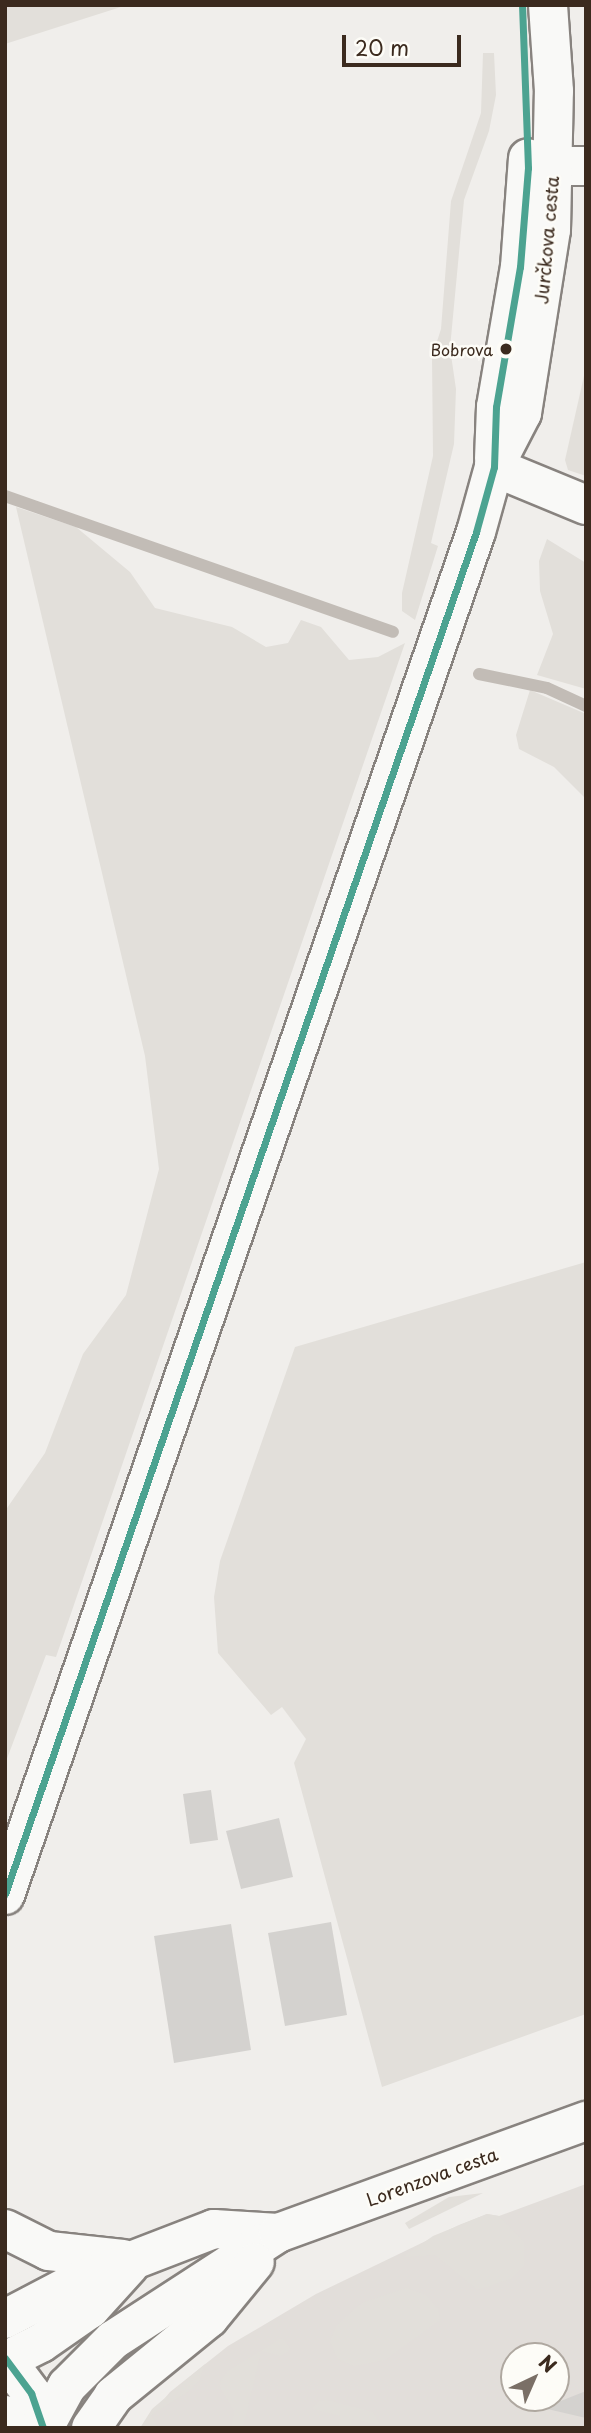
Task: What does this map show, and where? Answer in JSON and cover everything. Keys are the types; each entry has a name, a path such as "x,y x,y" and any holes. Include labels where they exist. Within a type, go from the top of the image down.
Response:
{"main road":[{"name":"Jurčkova cesta","path":"522,5 556,167"},
{"name":"Jurčkova cesta","path":"5,1895 476,532 494,467 522,413 550,243 556,167 548,5"},
{"path":"494,467 586,505"},
{"name":"Lorenzova cesta","path":"44,2428 67,2386 113,2340 278,2233 586,2121"},
{"path":"5,2229 49,2251 135,2260"},
{"name":"Lorenzova cesta","path":"5,2319 74,2283 214,2229 278,2233"},
{"path":"91,2428 113,2396 137,2372 209,2318 278,2233"},
{"name":"Lorenzova cesta","path":"6,2360 90,2309 135,2260"},
{"path":"6,2360 31,2393 44,2428"},
{"path":"5,2415 9,2428"}],"shaded area":[{"path":"5,5 127,5 5,44"},
{"path":"483,53 494,53 496,95 489,131 464,200 450,348 456,389 454,444 431,543 438,546 415,620 402,611 402,593 433,456 432,357 441,329 451,201 481,113"},
{"path":"586,367 586,476 568,470 565,460"},
{"path":"16,507 76,527 130,572 155,608 232,627 266,647 288,643 301,620 321,627 349,660 378,657 405,643 56,1657 46,1655 5,1764 5,1511 45,1453 83,1354 126,1295 159,1169 145,1056"},
{"path":"547,539 586,563 586,689 537,675 553,634 540,591 539,561"},
{"path":"530,690 586,714 586,799 554,767 519,749 516,735"},
{"path":"586,1262 586,2014 382,2087 294,1763 306,1739 282,1707 271,1715 218,1653 214,1597 220,1561 295,1347"},
{"path":"586,2184 586,2428 140,2428 170,2392 228,2346 316,2294 487,2214 499,2216"},
{"path":"483,2193 409,2229 405,2223 449,2197"},
{"path":"487,2214 499,2216 524,2242 524,2266 512,2278 478,2290 435,2255 403,2257 433,2236"},
{"path":"407,2288 426,2295 438,2309 440,2320 385,2360 354,2366 338,2359 330,2342 337,2325 362,2303"},
{"path":"282,2338 291,2349 281,2356 261,2351 243,2428 231,2428 234,2411 220,2387 221,2380 228,2371"},
{"path":"205,2364 200,2379 189,2391 151,2415 158,2428 140,2428 152,2409"},
{"path":"327,2400 373,2412 380,2425 352,2419 350,2428 338,2428 340,2416 312,2409 319,2401"}],"building":[{"path":"211,1790 218,1840 190,1844 183,1794"},
{"path":"279,1818 293,1877 241,1889 226,1831"},
{"path":"331,1922 347,2015 285,2026 268,1933"},
{"path":"231,1924 251,2050 174,2063 154,1936"},
{"path":"586,2391 586,2418 560,2412 570,2412 570,2397"}],"waterway":[{"path":"5,496 393,632"},
{"path":"479,674 547,688 586,706"}],"transit line":[{"path":"5,1894 476,532 494,467 496,407 520,267 528,168 522,5"},
{"path":"5,2358 31,2393 43,2428"}],"place":[{"name":"Bobrova","path":"506,349"}]}
